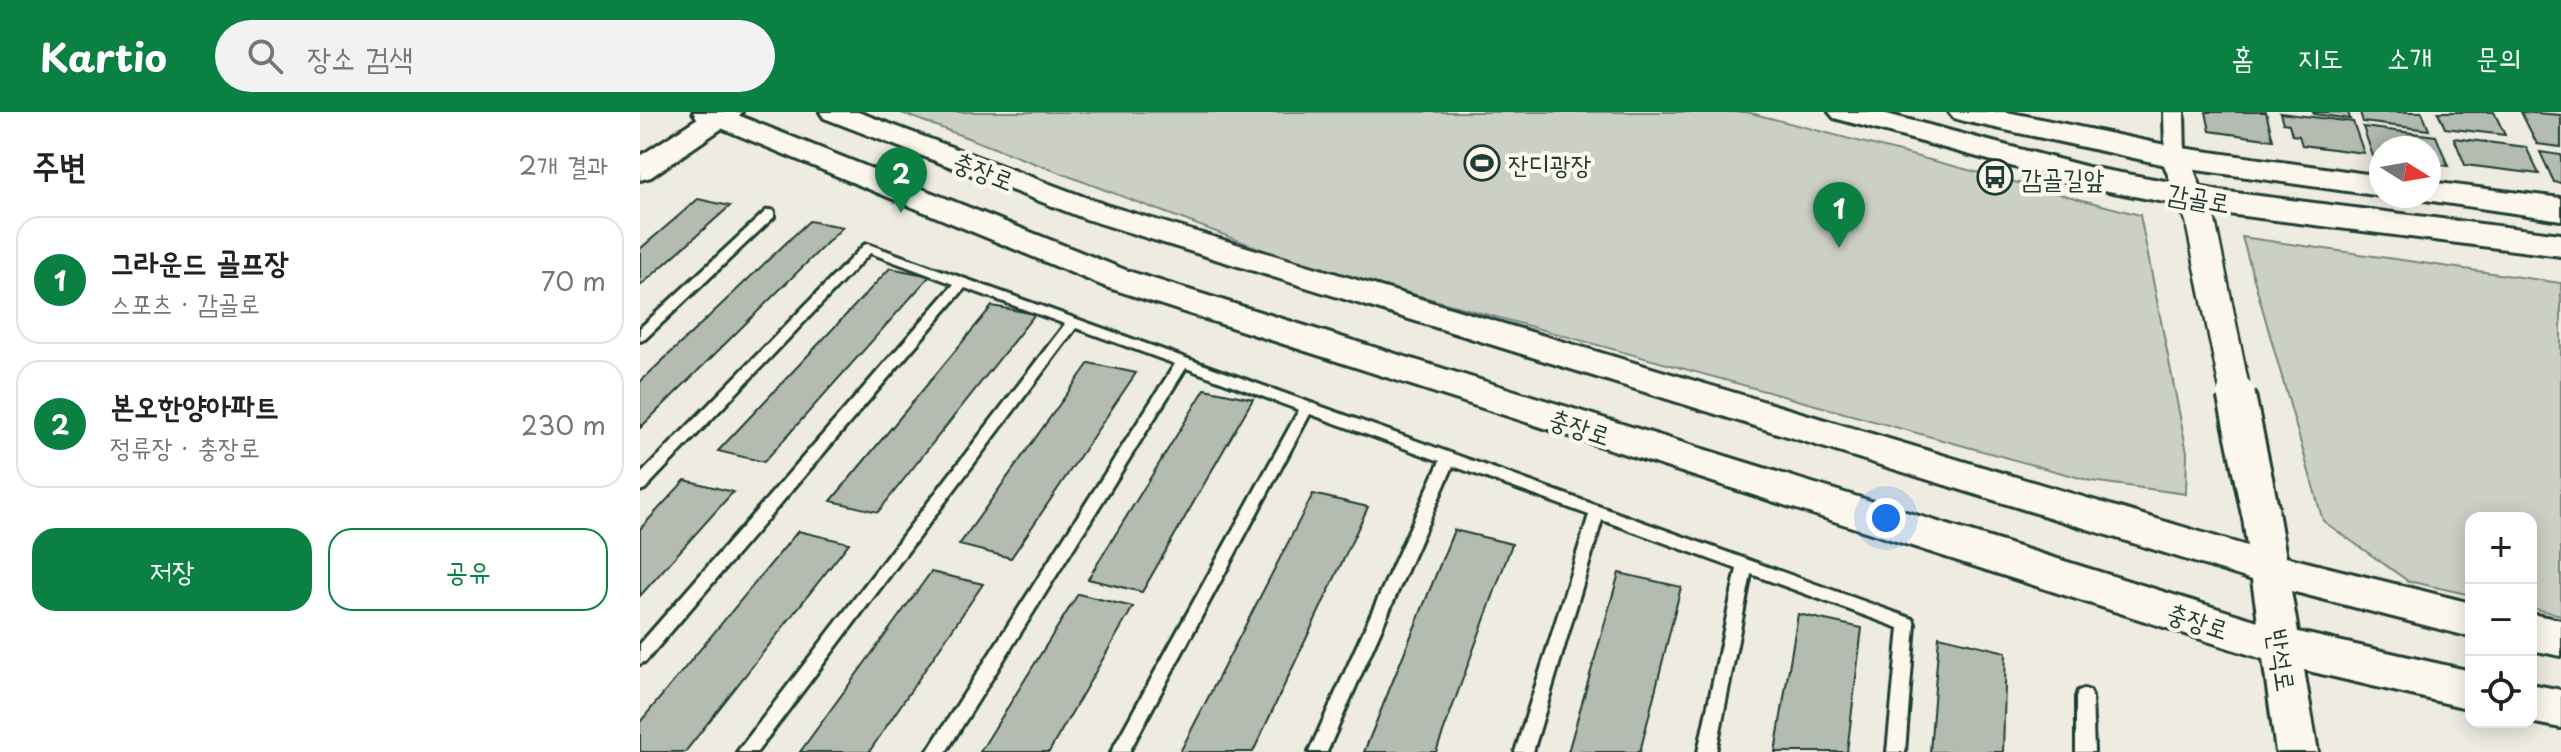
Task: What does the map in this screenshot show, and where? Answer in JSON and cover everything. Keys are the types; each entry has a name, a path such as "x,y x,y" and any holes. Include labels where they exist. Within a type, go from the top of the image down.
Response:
{"main road":[{"path":"640,168 687,112"},
{"name":"감골로","path":"1844,112 2088,177 2195,210 2561,245"},
{"name":"감골로","path":"1964,112 2175,157 2369,184"},
{"path":"640,168 718,114"},
{"path":"2441,194 2561,209"}],"street":[{"name":"충장로","path":"833,112 1096,212 2268,569 2465,618"},
{"path":"2174,112 2175,157"},
{"name":"충장로","path":"718,114 1117,279 2280,646 2465,689"},
{"name":"반석로","path":"2175,157 2195,210 2260,511 2297,752"},
{"path":"2537,633 2561,638"},
{"path":"2537,704 2561,709"}],"lane":[{"path":"640,336 770,214"},
{"path":"640,485 868,248 1907,624 1896,752"},
{"path":"640,656 963,282"},
{"path":"746,752 1074,322"},
{"path":"936,752 1183,362"},
{"path":"1120,752 1307,407"},
{"path":"1318,752 1449,458"},
{"path":"1524,752 1597,512"},
{"path":"1707,752 1745,566"},
{"path":"2084,697 2085,752"}],"shaded area":[{"path":"899,112 1747,112 2140,215 2187,452 2186,494 2091,481 1293,261"},
{"path":"2242,237 2561,283 2561,615 2537,609 2537,512 2465,512 2465,594 2408,581 2323,521"}],"building":[{"path":"2206,112 2266,112 2273,140 2210,131"},
{"path":"2348,112 2350,119 2314,114"},
{"path":"2360,112 2422,112 2429,130 2363,122"},
{"path":"2438,112 2494,112 2505,135 2445,128"},
{"path":"2521,112 2561,115 2561,147 2537,144"},
{"path":"2280,113 2353,122 2364,153 2302,145 2299,136 2292,135 2289,124 2283,123"},
{"path":"2363,127 2436,136 2369,136 2369,144"},
{"path":"2454,138 2526,147 2539,174 2465,165"},
{"path":"2441,148 2448,166 2441,165"},
{"path":"2540,152 2561,155 2561,183 2554,182"},
{"path":"698,199 730,206 640,286 640,249"},
{"path":"809,221 843,227 640,428 640,382"},
{"path":"890,268 930,276 764,462 718,451"},
{"path":"992,306 1035,314 878,512 831,501"},
{"path":"1089,363 1136,373 1011,558 959,545"},
{"path":"1205,389 1253,399 1142,592 1088,579"},
{"path":"685,480 733,492 640,596 640,529"},
{"path":"1313,494 1368,507 1253,752 1180,752"},
{"path":"1454,530 1512,544 1436,752 1364,752"},
{"path":"798,531 849,543 685,752 640,752 640,722"},
{"path":"931,572 983,584 869,752 800,752"},
{"path":"1619,573 1681,587 1640,752 1568,752"},
{"path":"1078,594 1133,607 1049,752 980,752"},
{"path":"1798,614 1862,628 1847,752 1775,752"},
{"path":"1939,636 2006,652 2003,752 1930,752"}],"place":[{"name":"잔디광장","path":"1482,163"},
{"name":"감골길앞","path":"1995,177"},
{"name":"본오한양아파트","path":"901,213"},
{"name":"그라운드 골프장","path":"1839,248"}]}
